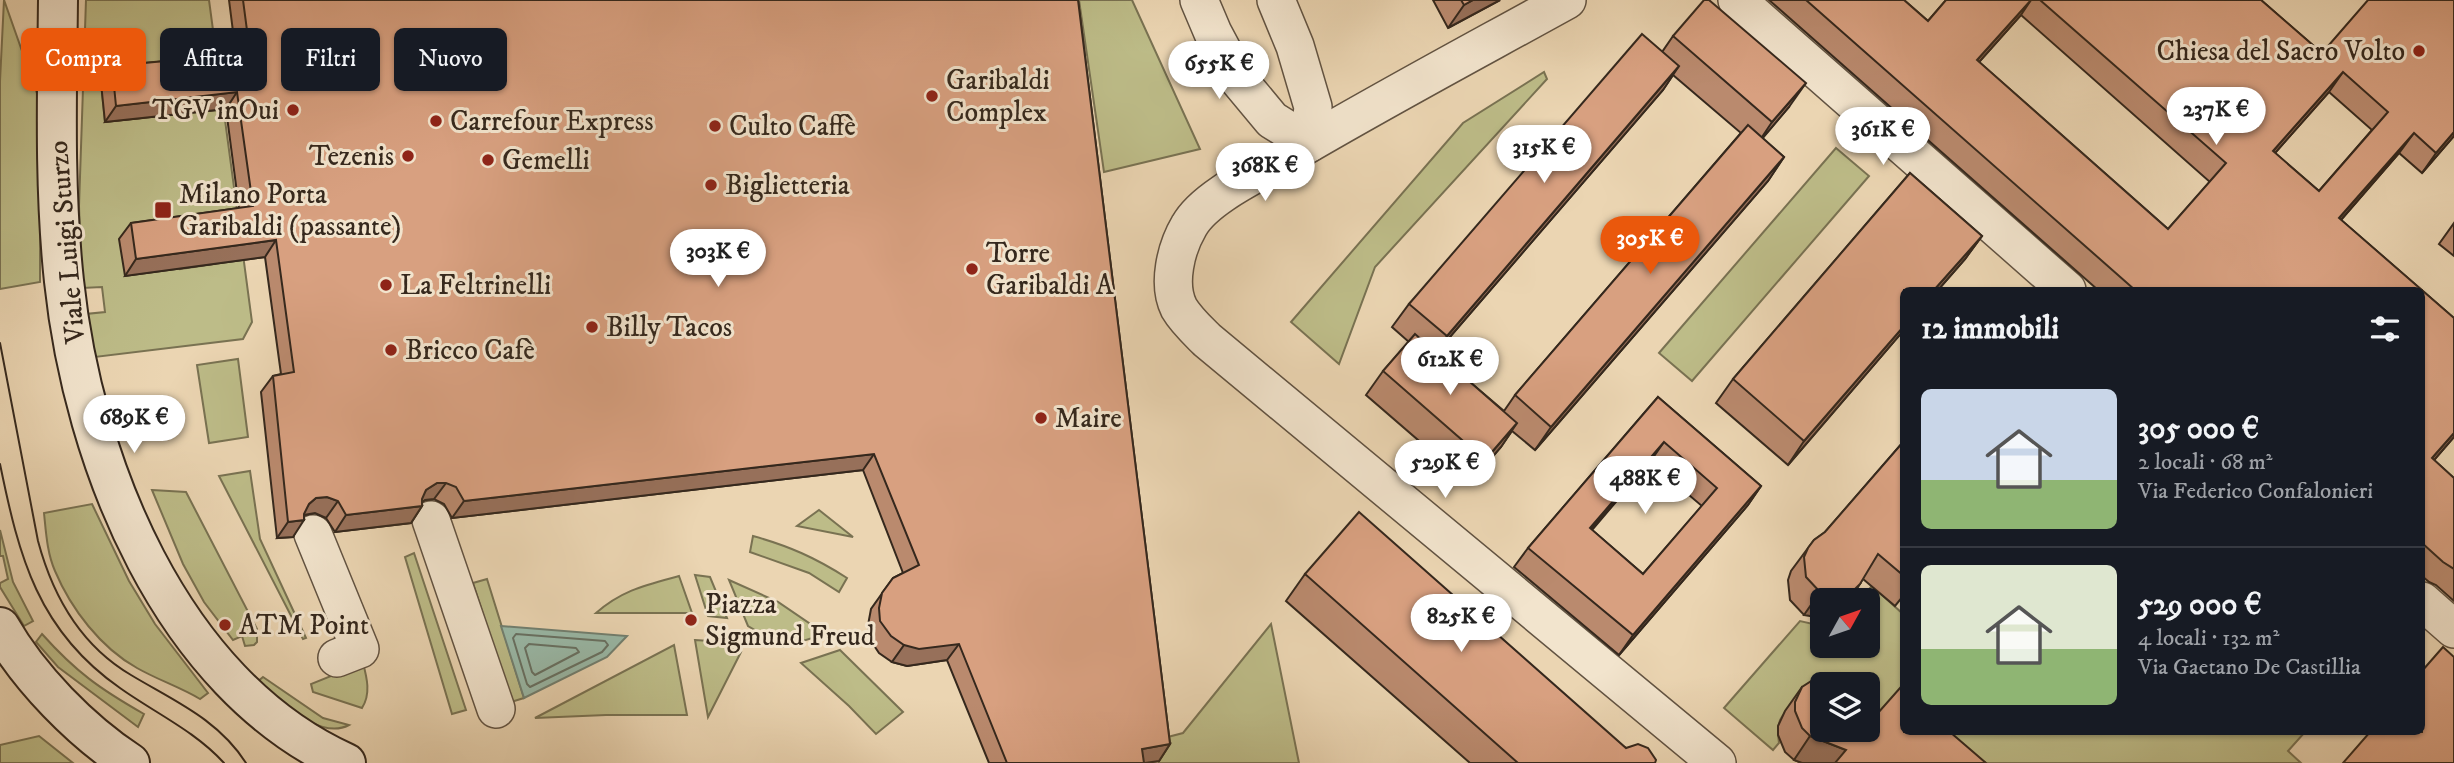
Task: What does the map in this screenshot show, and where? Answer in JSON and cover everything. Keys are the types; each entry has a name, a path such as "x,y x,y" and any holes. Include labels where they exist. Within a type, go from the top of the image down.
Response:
{"main road":[{"name":"Viale Luigi Sturzo","path":"58,0 57,104 64,281 80,377 114,487 136,540 166,594 212,661 250,701 280,726 312,747 346,763"},
{"path":"0,627 15,651 44,686 98,738 131,763"}],"street":[{"path":"1199,0 1237,78 1272,120 1309,143"},
{"path":"1276,0 1313,107 1309,143"},
{"path":"1567,0 1309,143 1211,203 1190,223 1181,242 1174,270 1174,292 1179,307 1207,340 1717,763"},
{"path":"1737,0 2064,287"},
{"path":"431,520 496,709"},
{"path":"313,534 360,649 337,658"},
{"path":"2425,604 2454,629"}],"shaded area":[{"path":"4,0 21,48 21,91 36,91 40,102 40,282 0,289 0,81"},
{"path":"86,0 209,0 213,28 160,28 160,91 221,91 252,322 243,339 95,357 86,314 105,312 102,287 82,288 79,206 83,91 102,91 105,122 142,118 139,91 146,91 146,28 85,28","holes":["209,228 215,264 180,269 175,233"]},
{"path":"1079,0 1132,0 1200,149 1104,172"},
{"path":"1544,72 1547,79 1375,267 1339,364 1291,322 1463,123"},
{"path":"1836,148 1869,176 1692,381 1659,353"},
{"path":"238,359 248,437 209,443 197,365"},
{"path":"250,471 260,539 306,638 303,639 219,476"},
{"path":"152,490 186,492 257,629 257,642 254,645 245,646 242,636 233,640 204,602 183,564"},
{"path":"92,504 129,581 155,624 208,693 200,699 137,668 111,650 78,613 62,585 50,557 44,513"},
{"path":"819,510 853,537 797,526"},
{"path":"0,530 13,582 33,621 24,626 0,587 0,583 8,579 3,556 0,556"},
{"path":"753,536 802,553 847,578 839,592 809,573 750,552"},
{"path":"414,553 466,710 452,714 405,557"},
{"path":"695,575 710,577 727,618 708,616"},
{"path":"679,576 692,613 596,613 625,594"},
{"path":"487,579 524,698 511,702 473,583"},
{"path":"729,580 778,602 825,634 784,647 748,626"},
{"path":"1880,593 1900,611 1900,728 1880,710 1880,672 1810,672 1810,693 1783,715 1778,726 1779,743 1773,750 1724,708 1800,621 1810,623 1810,658 1880,658"},
{"path":"1271,624 1299,763 1159,763 1156,740 1183,733"},
{"path":"42,634 89,679 144,714 138,727 58,667 36,642"},
{"path":"695,640 710,641 741,652 708,717"},
{"path":"674,645 687,715 535,718"},
{"path":"840,650 903,712 876,734 801,663"},
{"path":"363,663 367,692 362,708 313,692 311,684"},
{"path":"263,677 323,718 349,725 325,728 300,716 256,683"},
{"path":"1908,735 2302,735 2288,751 2301,763 1941,763"},
{"path":"39,736 73,763 0,763 0,745"}],"water":[{"path":"501,626 627,636 607,657 524,698"}],"building":[{"path":"243,0 1078,0 1170,744 1142,749 1144,763 1007,763 959,644 919,649 904,645 891,636 880,621 882,593 893,578 919,565 874,454 464,501 456,487 437,483 426,490 422,506 346,515 338,501 327,497 316,498 309,504 304,520 288,522 273,376 294,372 276,240 136,259 131,223 253,206 237,92 116,106 114,91 146,91 146,63 160,61 160,91 267,91 267,28 247,28"},
{"path":"1704,0 1709,0 1806,83 1772,122 1673,36"},
{"path":"1806,0 1904,0 1928,21 1946,0 2031,0 1977,60 2168,229 2226,163 2040,0 2261,0 2322,53 2368,0 2454,0 2454,132 2436,153 2414,133 2339,218 2419,287 2132,287","holes":["2343,72 2388,112 2319,191 2273,151"]},
{"path":"1642,34 1679,66 1447,336 1409,304"},
{"path":"1748,125 1784,157 1551,427 1515,395"},
{"path":"1910,173 1982,236 1937,287 1900,287 1900,331 1804,441 1733,379"},
{"path":"2425,293 2454,318 2454,433 2432,458 2454,478 2454,569 2425,546"},
{"path":"1415,334 1517,423 1485,460 1383,371"},
{"path":"1658,397 1761,486 1633,635 1528,548","holes":["1664,442 1717,488 1643,574 1590,528"]},
{"path":"1900,446 1900,573 1878,554 1856,588 1816,588 1806,577 1804,557 1814,540 1825,532"},
{"path":"1359,512 1626,748 1638,744 1648,748 1656,760 1655,763 1518,763 1305,574"},
{"path":"2443,647 2454,657 2454,763 2343,763 2367,735 2425,735 2425,668"},
{"path":"1810,682 1810,736 1802,728 1795,711 1795,702 1802,687"},
{"path":"1900,688 1900,735 1953,735 1986,763 1835,763 1846,750 1825,742 1880,742 1880,711"}],"tram line":[{"path":"0,343 38,541 52,581 71,618 83,634 113,663 209,723 235,748 246,763"},
{"path":"0,464 15,530 36,590 69,642 92,666 120,688 188,732 224,763"}],"place":[{"name":"Chiesa del Sacro Volto","path":"2419,51"},
{"name":"Garibaldi Complex","path":"932,96"},
{"name":"TGV inOui","path":"293,110"},
{"name":"Carrefour Express","path":"436,121"},
{"name":"Culto Caffè","path":"715,126"},
{"name":"Tezenis","path":"408,156"},
{"name":"Gemelli","path":"488,160"},
{"name":"Biglietteria","path":"711,185"},
{"name":"Milano Porta Garibaldi (passante)","path":"163,210"},
{"name":"Torre Garibaldi A","path":"972,269"},
{"name":"La Feltrinelli","path":"386,285"},
{"name":"Billy Tacos","path":"592,327"},
{"name":"Bricco Cafè","path":"391,350"},
{"name":"Maire","path":"1041,418"},
{"name":"Piazza Sigmund Freud","path":"691,620"},
{"name":"ATM Point","path":"225,625"}]}
